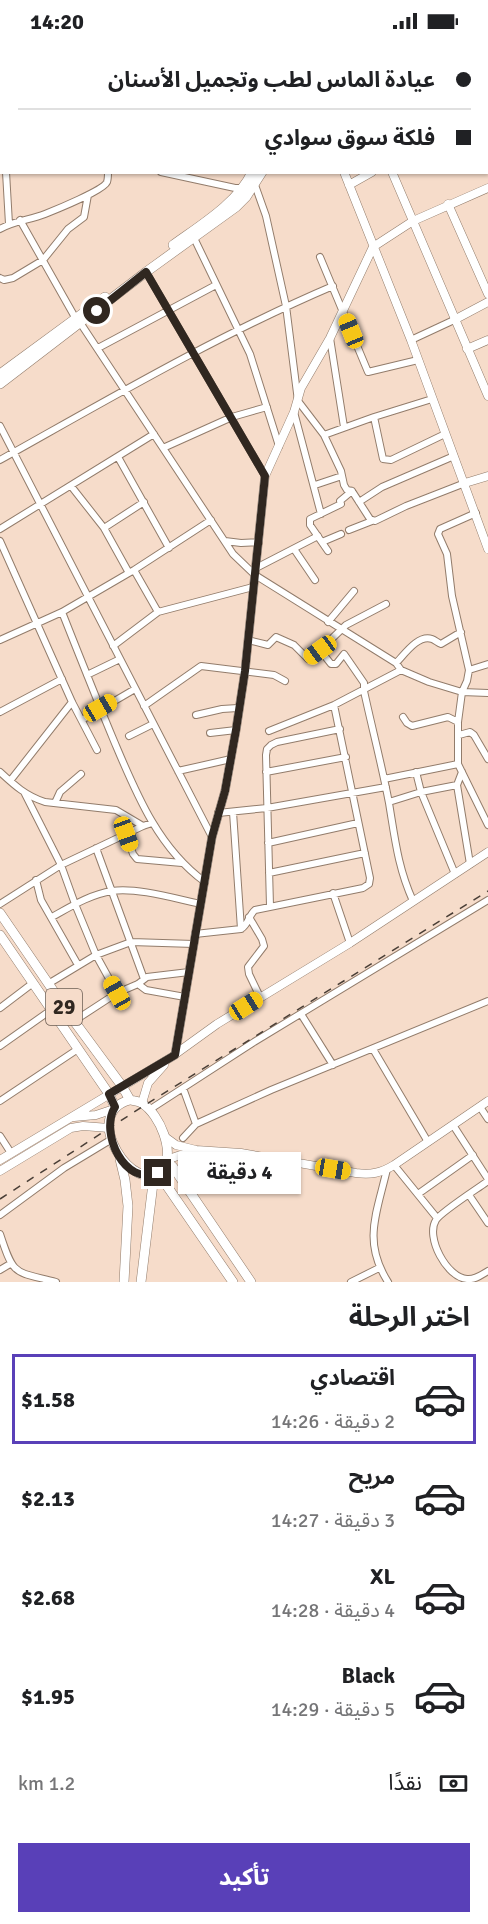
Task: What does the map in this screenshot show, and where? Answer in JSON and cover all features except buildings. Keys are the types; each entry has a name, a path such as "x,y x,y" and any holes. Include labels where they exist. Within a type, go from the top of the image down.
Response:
{"main road":[{"path":"0,384 233,199 251,174"},
{"path":"0,374 236,207 246,197 261,174"},
{"name":"29","path":"0,913 130,1100"},
{"name":"29","path":"0,935 109,1094 114,1108"},
{"path":"124,1282 128,1206 120,1156 109,1128 114,1108 130,1100 145,1106 165,1137 167,1147 166,1161 156,1174 141,1282"},
{"path":"120,1156 136,1173 146,1176 156,1174"},
{"path":"166,1161 173,1167 251,1282"},
{"path":"156,1174 233,1282"},
{"path":"205,1240 216,1233"}],"street":[{"path":"6,174 9,224"},
{"path":"0,229 20,220 43,215 88,195 105,185 108,181 108,174"},
{"path":"170,174 242,188"},
{"path":"345,174 411,340 488,549"},
{"path":"349,185 368,174"},
{"path":"393,174 488,396"},
{"path":"255,185 266,216 286,306 298,401 324,435 347,490 352,491 372,521"},
{"path":"0,1160 175,1055 212,837 225,791 236,730 245,671 265,476 294,412 302,388 330,338 373,248 413,221 488,188"},
{"path":"0,278 4,280 13,278 43,260 68,229 84,217 88,195"},
{"path":"448,204 488,294"},
{"path":"20,220 78,321 233,554 328,622 396,663 401,670 462,692 488,693"},
{"path":"194,238 250,354 279,446"},
{"path":"320,257 368,372 418,360"},
{"path":"146,272 265,476"},
{"path":"98,348 216,285"},
{"path":"0,460 125,390 286,306 333,286"},
{"path":"411,340 488,303"},
{"path":"330,338 344,427"},
{"path":"467,349 488,339"},
{"path":"324,435 432,399"},
{"path":"163,448 232,417 267,407"},
{"path":"294,412 321,514"},
{"path":"374,417 383,459 387,460 445,434"},
{"path":"0,426 212,837"},
{"path":"0,529 154,434"},
{"path":"359,502 382,487 454,456"},
{"path":"118,457 169,548"},
{"path":"315,485 342,476"},
{"path":"349,530 465,483 488,476"},
{"path":"71,486 104,528 158,612"},
{"path":"328,551 309,522 310,519 341,504 340,501 352,491"},
{"path":"104,528 144,502"},
{"path":"476,513 440,529 438,534 447,554 452,596 469,670 462,692 458,722 458,764 488,825"},
{"path":"0,640 62,612 132,571 211,520"},
{"path":"322,542 341,534"},
{"path":"256,571 318,536"},
{"path":"0,541 72,702 97,750"},
{"path":"225,541 259,542"},
{"path":"294,549 315,580"},
{"path":"113,646 158,612 253,587"},
{"path":"328,622 354,591"},
{"path":"248,640 268,645 276,637 294,645 308,659 351,621 386,604"},
{"path":"62,612 100,708 152,824 182,863 205,882"},
{"path":"396,663 409,649 422,640 433,639 441,644 461,632"},
{"path":"320,650 331,664 336,664 344,654 364,683 401,873 413,901"},
{"path":"87,675 120,659"},
{"path":"469,670 488,664"},
{"path":"144,706 201,666 279,676 285,681"},
{"path":"269,731 334,705 401,670"},
{"path":"0,712 62,679"},
{"path":"82,720 135,688"},
{"path":"10,781 72,702"},
{"path":"195,934 241,929 255,910 363,888 369,884 370,878 334,705"},
{"path":"196,715 238,708"},
{"path":"403,717 412,726 448,717 458,722"},
{"path":"129,736 153,724"},
{"path":"270,906 267,749 271,745 340,729"},
{"path":"210,733 236,730"},
{"path":"459,735 470,732 474,735 488,759"},
{"path":"266,772 346,757"},
{"path":"178,771 231,759"},
{"path":"384,779 458,764"},
{"path":"0,772 25,794 45,802 116,810 143,826"},
{"path":"416,772 421,792 455,874"},
{"path":"462,772 457,785 470,864"},
{"path":"54,803 60,792 81,774"},
{"path":"389,802 421,792 457,785"},
{"path":"218,813 267,808 386,787"},
{"path":"25,794 61,865 96,955 117,993"},
{"path":"233,812 241,929"},
{"path":"268,843 358,823"},
{"path":"0,904 61,865 143,826 152,824"},
{"path":"126,834 137,859 182,863"},
{"path":"96,848 131,942 141,982 146,990 185,997"},
{"path":"488,852 350,943 202,1033 152,1077 145,1089 145,1106 183,1088 488,900"},
{"path":"269,873 365,853"},
{"path":"36,880 40,897 78,964"},
{"path":"52,917 75,904 111,891 130,891 201,904"},
{"path":"333,893 350,943"},
{"path":"249,917 264,942 263,949 248,967 260,997"},
{"path":"48,984 78,964 131,942 194,944"},
{"path":"74,1021 117,993 153,975 189,972"},
{"path":"0,1008 33,983"},
{"path":"183,1138 196,1124 271,1090 488,1001"},
{"path":"0,1046 51,1010"},
{"path":"301,1014 333,1065"},
{"path":"0,1101 78,1049"},
{"path":"373,1049 428,1142"},
{"path":"183,1088 196,1124"},
{"path":"165,1137 176,1145 196,1150 241,1153 364,1174 380,1172 390,1167 488,1101"},
{"path":"480,1107 488,1119"},
{"path":"66,1120 96,1115 114,1108"},
{"path":"453,1125 488,1180 437,1218 432,1233 446,1265 461,1278 479,1280 488,1271"},
{"path":"0,1171 64,1131 83,1126 109,1128"},
{"path":"0,1136 10,1153"},
{"path":"0,1215 64,1167 112,1139"},
{"path":"166,1161 196,1150"},
{"path":"418,1194 473,1155"},
{"path":"390,1167 418,1194 437,1218"},
{"path":"388,1282 379,1268 373,1249 373,1238 375,1220 390,1167"},
{"path":"469,1196 488,1224"},
{"path":"0,1234 10,1264 20,1272 56,1282"},
{"path":"0,1270 10,1264"},
{"path":"351,1282 379,1268"}],"railway":[{"path":"0,1199 145,1105 488,891"}],"route":[{"path":"97,311 146,272 265,476 245,671 236,730 225,791 212,837 175,1055 109,1094 115,1107 109,1130 120,1156 136,1173 146,1176 158,1173"}]}
